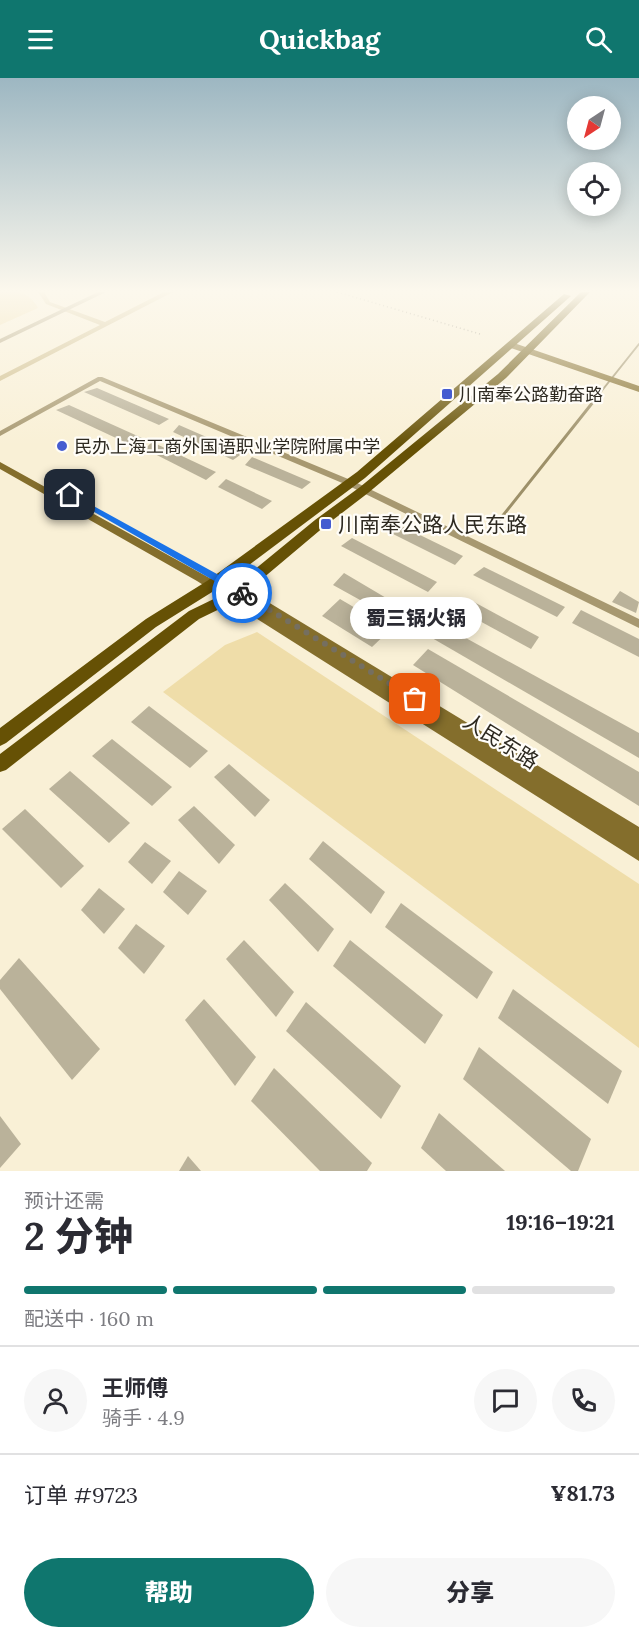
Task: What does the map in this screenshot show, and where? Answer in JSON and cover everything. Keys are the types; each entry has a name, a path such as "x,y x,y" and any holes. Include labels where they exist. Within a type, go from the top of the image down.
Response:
{"main road":[{"path":"0,738 151,623 216,582 350,483 514,343"},
{"path":"0,764 194,615 235,594 320,522 364,490 502,376 533,343"}],"street":[{"path":"511,345 639,389"},
{"path":"0,434 100,378 350,483 639,624"},
{"name":"人民东路","path":"0,457 216,582 639,852"},
{"name":"人民东路","path":"0,465 216,582"},
{"name":"人民东路","path":"235,594 639,837"}],"shaded area":[{"path":"257,632 639,884 639,1048 163,692 225,645"}],"building":[{"path":"97,388 169,419 159,425 84,392"},
{"path":"69,405 142,438 131,445 56,410"},
{"path":"179,425 243,453 233,460 173,432"},
{"path":"152,442 216,472 206,480 145,449"},
{"path":"252,457 311,482 302,489 245,465"},
{"path":"226,479 272,501 262,509 218,487"},
{"path":"379,515 463,556 455,565 369,522"},
{"path":"352,538 437,582 428,592 341,546"},
{"path":"484,567 565,607 557,617 473,575"},
{"path":"344,573 398,605 412,606 415,617 407,626 333,585"},
{"path":"620,591 639,602 636,613 612,602"},
{"path":"340,599 391,629 372,647 322,616"},
{"path":"474,602 539,637 531,649 465,613"},
{"path":"581,610 639,639 639,657 572,623"},
{"path":"444,626 639,733 639,758 432,638"},
{"path":"428,649 639,772 639,806 413,665"},
{"path":"149,706 208,751 190,768 131,722"},
{"path":"112,739 172,787 152,806 92,756"},
{"path":"229,764 270,800 255,817 214,777"},
{"path":"70,771 130,823 109,843 49,789"},
{"path":"194,806 235,845 219,864 178,820"},
{"path":"25,809 84,866 61,888 2,829"},
{"path":"323,841 385,892 371,914 309,859"},
{"path":"145,842 171,861 152,884 128,862"},
{"path":"179,871 207,891 188,915 163,892"},
{"path":"285,883 334,929 318,952 269,900"},
{"path":"99,888 125,909 104,934 81,910"},
{"path":"401,903 493,972 477,999 385,927"},
{"path":"136,924 165,946 144,974 118,948"},
{"path":"244,940 294,992 276,1017 226,959"},
{"path":"350,940 443,1015 425,1044 333,966"},
{"path":"19,958 100,1049 72,1080 0,989 0,980"},
{"path":"513,989 622,1071 608,1104 498,1018"},
{"path":"204,999 256,1057 235,1086 185,1020"},
{"path":"306,1002 401,1086 381,1119 286,1031"},
{"path":"479,1047 591,1139 578,1171 571,1171 463,1079"},
{"path":"274,1068 372,1163 367,1171 320,1171 251,1101"},
{"path":"439,1113 505,1171 446,1171 421,1148"},
{"path":"0,1116 21,1144 0,1168"},
{"path":"188,1156 201,1171 179,1171"}],"waterway":[{"path":"0,379 70,343"},
{"path":"596,398 639,344"},
{"path":"493,528 597,397"}],"way so far":[{"path":"242,593 415,699"}],"place":[{"name":"川南奉公路勤奋路","path":"447,394"},
{"name":"民办上海工商外国语职业学院附属中学","path":"62,446"},
{"name":"川南奉公路人民东路","path":"326,524"},
{"name":"蜀三锅火锅","path":"415,699"}],"route":[{"path":"70,495 185,558 242,593"}]}
